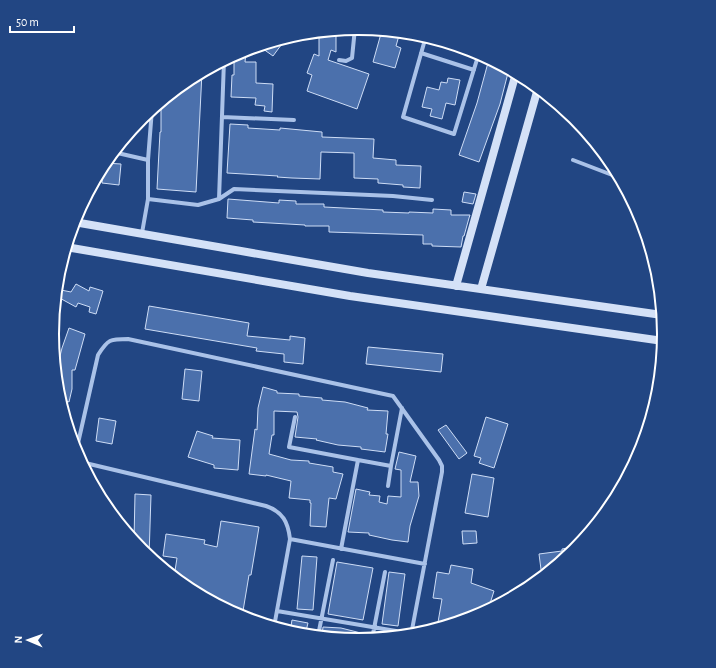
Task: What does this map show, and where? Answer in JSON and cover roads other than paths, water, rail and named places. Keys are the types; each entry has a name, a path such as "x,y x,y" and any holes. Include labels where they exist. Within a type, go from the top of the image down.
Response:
{"street":[{"path":"339,60 346,61 352,58 354,35"},
{"path":"424,43 403,118 454,134 477,60"},
{"path":"421,53 474,70"},
{"path":"219,199 224,67"},
{"path":"456,286 514,79"},
{"path":"481,289 536,94"},
{"path":"222,116 294,120"},
{"path":"142,233 148,199 148,160 151,119"},
{"path":"120,154 148,160"},
{"path":"573,160 611,174"},
{"path":"148,199 198,205 219,199 234,189 393,196 432,200"},
{"path":"81,223 368,273 656,314"},
{"path":"72,248 350,296 657,340"},
{"path":"79,440 98,355 103,346 111,339 128,339 388,394 396,399 442,466 426,564 413,628"},
{"path":"388,486 402,408"},
{"path":"295,417 289,447 391,466"},
{"path":"341,549 358,460"},
{"path":"89,464 276,509 289,527 290,539 275,621"},
{"path":"290,539 426,564"},
{"path":"319,630 334,560"},
{"path":"373,632 385,572"},
{"path":"277,611 393,630"}]}
